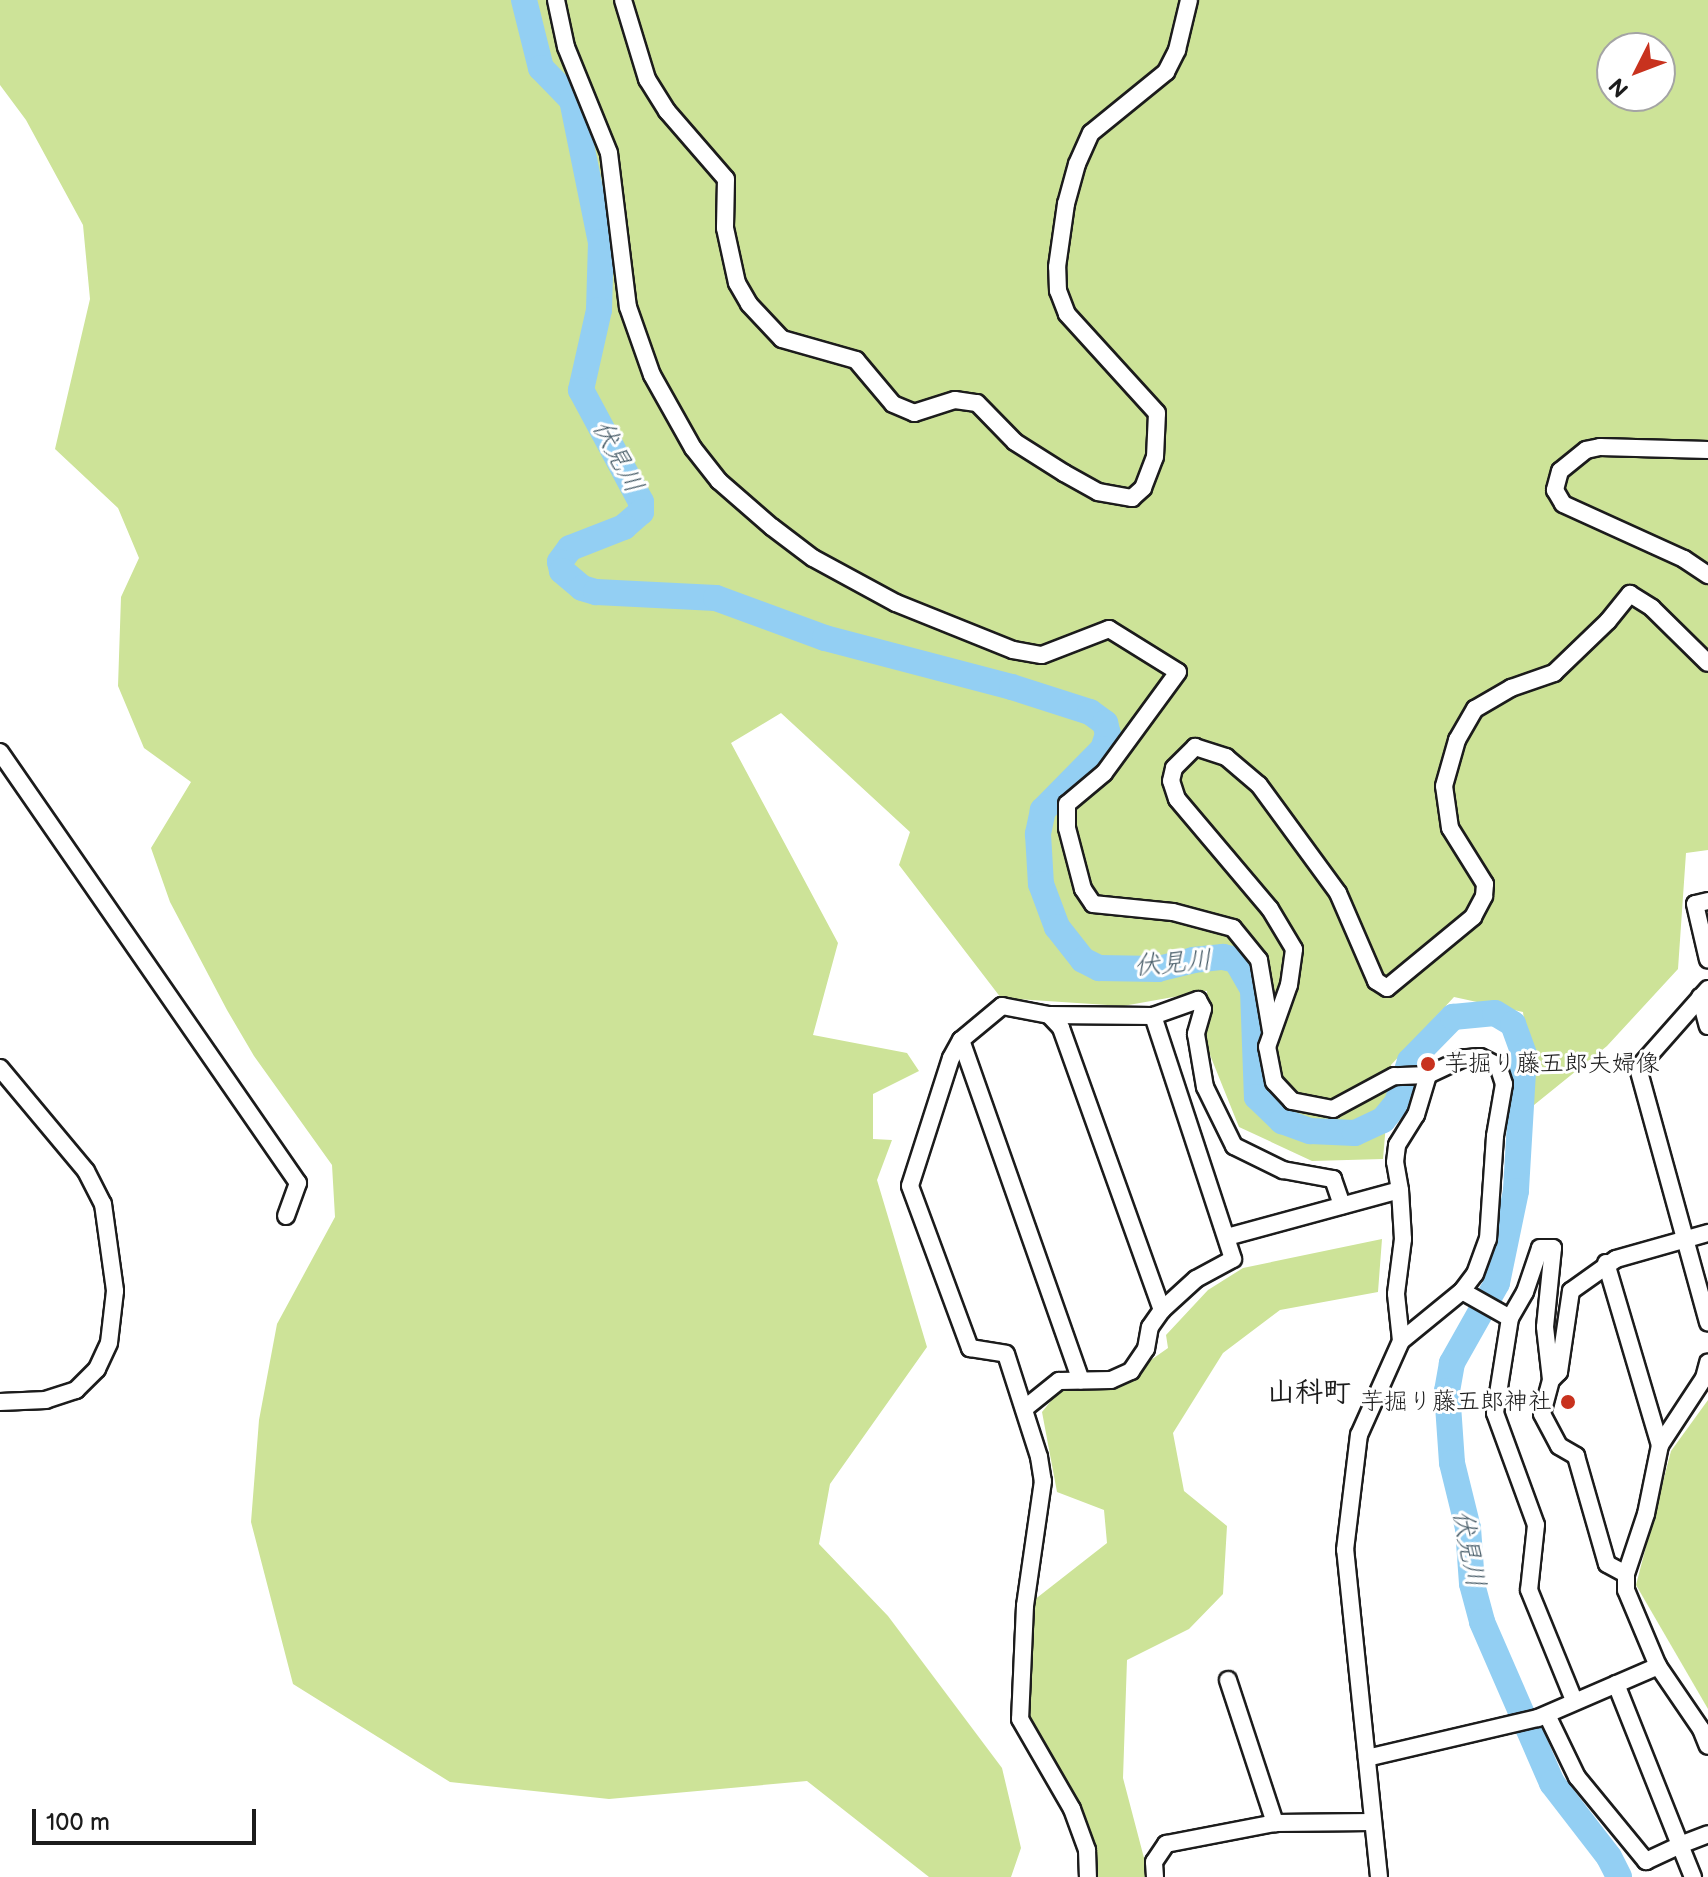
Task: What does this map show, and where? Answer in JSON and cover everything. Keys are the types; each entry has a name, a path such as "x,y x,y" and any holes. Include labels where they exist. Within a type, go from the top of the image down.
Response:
{"street":[{"path":"556,0 566,47 609,153 628,307 652,375 693,448 719,481 813,558 896,603 1013,650 1042,655 1109,629 1178,672 1104,773 1067,804 1067,828 1083,889 1093,904 1173,912 1233,928 1259,960 1271,1031 1268,1064 1274,1082 1292,1101 1333,1109 1394,1076 1424,1076 1464,1058 1480,1057 1498,1066 1504,1084 1495,1136 1488,1239 1475,1274 1465,1294 1401,1341 1359,1435 1345,1550 1379,1877"},
{"path":"623,0 647,79 667,111 726,179 725,228 737,283 749,304 782,339 856,360 893,404 914,413 955,400 977,403 1015,442 1064,473 1098,492 1132,498 1143,488 1155,457 1157,413 1067,314 1058,291 1057,267 1066,204 1077,164 1091,133 1166,72 1177,50 1189,0"},
{"path":"1708,450 1600,447 1586,450 1560,471 1555,490 1563,504 1684,559 1708,575"},
{"path":"1271,1031 1280,1016 1289,985 1294,949 1270,909 1177,799 1171,781 1182,757 1195,747 1218,754 1259,785 1338,893 1376,981 1387,988 1473,917 1484,896 1485,884 1450,828 1444,786 1457,740 1475,709 1511,688 1554,673 1608,621 1630,594 1652,608 1708,663"},
{"path":"0,752 298,1183 286,1216"},
{"path":"1708,901 1695,904 1708,960"},
{"path":"1704,993 1708,1026"},
{"path":"1704,993 1638,1068 1708,1323"},
{"path":"1088,1877 1087,1850 1072,1809 1020,1719 1018,1696 1025,1606 1043,1481 1006,1354 970,1348 910,1186 951,1058 961,1040 1002,1006 1049,1015 1153,1016 1198,1000 1203,1009 1196,1034 1205,1087 1234,1146 1283,1170 1333,1179 1342,1205"},
{"path":"1049,1015 1061,1028 1162,1310"},
{"path":"1024,1409 1059,1381 1111,1380 1131,1371 1146,1349 1150,1327 1162,1310 1196,1279 1233,1259 1153,1016"},
{"path":"961,1040 1081,1381"},
{"path":"0,1068 92,1182 103,1204 115,1291 109,1343 97,1369 76,1390 46,1400 0,1402"},
{"path":"1401,1341 1396,1294 1403,1239 1395,1162 1397,1145 1416,1115 1424,1076"},
{"path":"1227,1237 1400,1190"},
{"path":"1551,1380 1559,1372 1571,1291 1606,1263 1708,1233"},
{"path":"1574,1700 1529,1590 1536,1525 1495,1413 1505,1316 1525,1292 1540,1248 1553,1248 1545,1327 1551,1380 1542,1414 1559,1446 1576,1456 1607,1564 1626,1574"},
{"path":"1606,1263 1660,1445"},
{"path":"1465,1294 1505,1316"},
{"path":"1708,1363 1704,1378 1660,1445 1646,1514 1626,1574 1626,1590 1658,1666 1701,1729 1708,1746"},
{"path":"1367,1758 1542,1716 1658,1666"},
{"path":"1228,1680 1275,1823"},
{"path":"1616,1684 1693,1877"},
{"path":"1542,1716 1577,1777 1646,1861 1708,1834"},
{"path":"1155,1877 1154,1862 1166,1844 1275,1823 1372,1822"}],"green space":[{"path":"0,0 1708,0 1708,850 1686,853 1678,969 1607,1046 1534,1105 1523,1012 1454,997 1391,1065 1383,1159 1312,1161 1239,1127 1206,1045 1207,991 1123,1006 1001,998 899,865 910,832 781,713 731,743 838,943 813,1035 907,1053 919,1071 873,1094 873,1139 892,1140 877,1180 927,1347 830,1484 819,1544 888,1616 1002,1768 1021,1848 1011,1877 929,1877 807,1781 609,1799 450,1782 293,1684 251,1522 259,1420 277,1324 335,1217 332,1165 254,1056 227,1010 170,902 151,848 191,782 144,748 118,686 121,597 139,558 118,508 55,449 90,299 83,225 26,120 0,85"},
{"path":"1382,1239 1378,1292 1280,1310 1223,1353 1173,1433 1184,1491 1227,1526 1223,1594 1189,1629 1127,1660 1123,1778 1149,1877 1097,1877 1089,1825 1024,1718 1029,1604 1107,1543 1104,1510 1057,1492 1042,1412 1063,1386 1114,1386 1168,1348 1166,1335 1208,1290 1243,1268"},
{"path":"1708,1400 1708,1709 1636,1585 1671,1451"}],"waterway":[{"name":"伏見川","path":"524,0 541,68 572,100 601,242 599,310 581,390 641,502 641,512 624,527 570,548 560,562 562,571 582,588 596,592 716,598 825,638 1012,687 1090,712 1105,723 1108,734 1103,749 1043,810 1038,834 1041,884 1057,927 1083,960 1099,968 1158,969 1193,960 1223,957 1236,960 1253,990 1257,1097 1282,1121 1310,1131 1355,1133 1383,1120 1397,1103 1410,1061 1453,1017 1495,1013 1513,1024 1524,1055 1516,1191 1497,1283 1452,1363 1447,1391 1452,1463 1468,1528 1472,1584 1482,1622 1552,1783 1609,1857 1619,1877"}],"place":[{"name":"芋掘り藤五郎夫婦像","path":"1428,1064"},
{"name":"芋掘り藤五郎神社","path":"1568,1402"}],"district":[{"name":"山科町","path":"1309,1393"}]}
